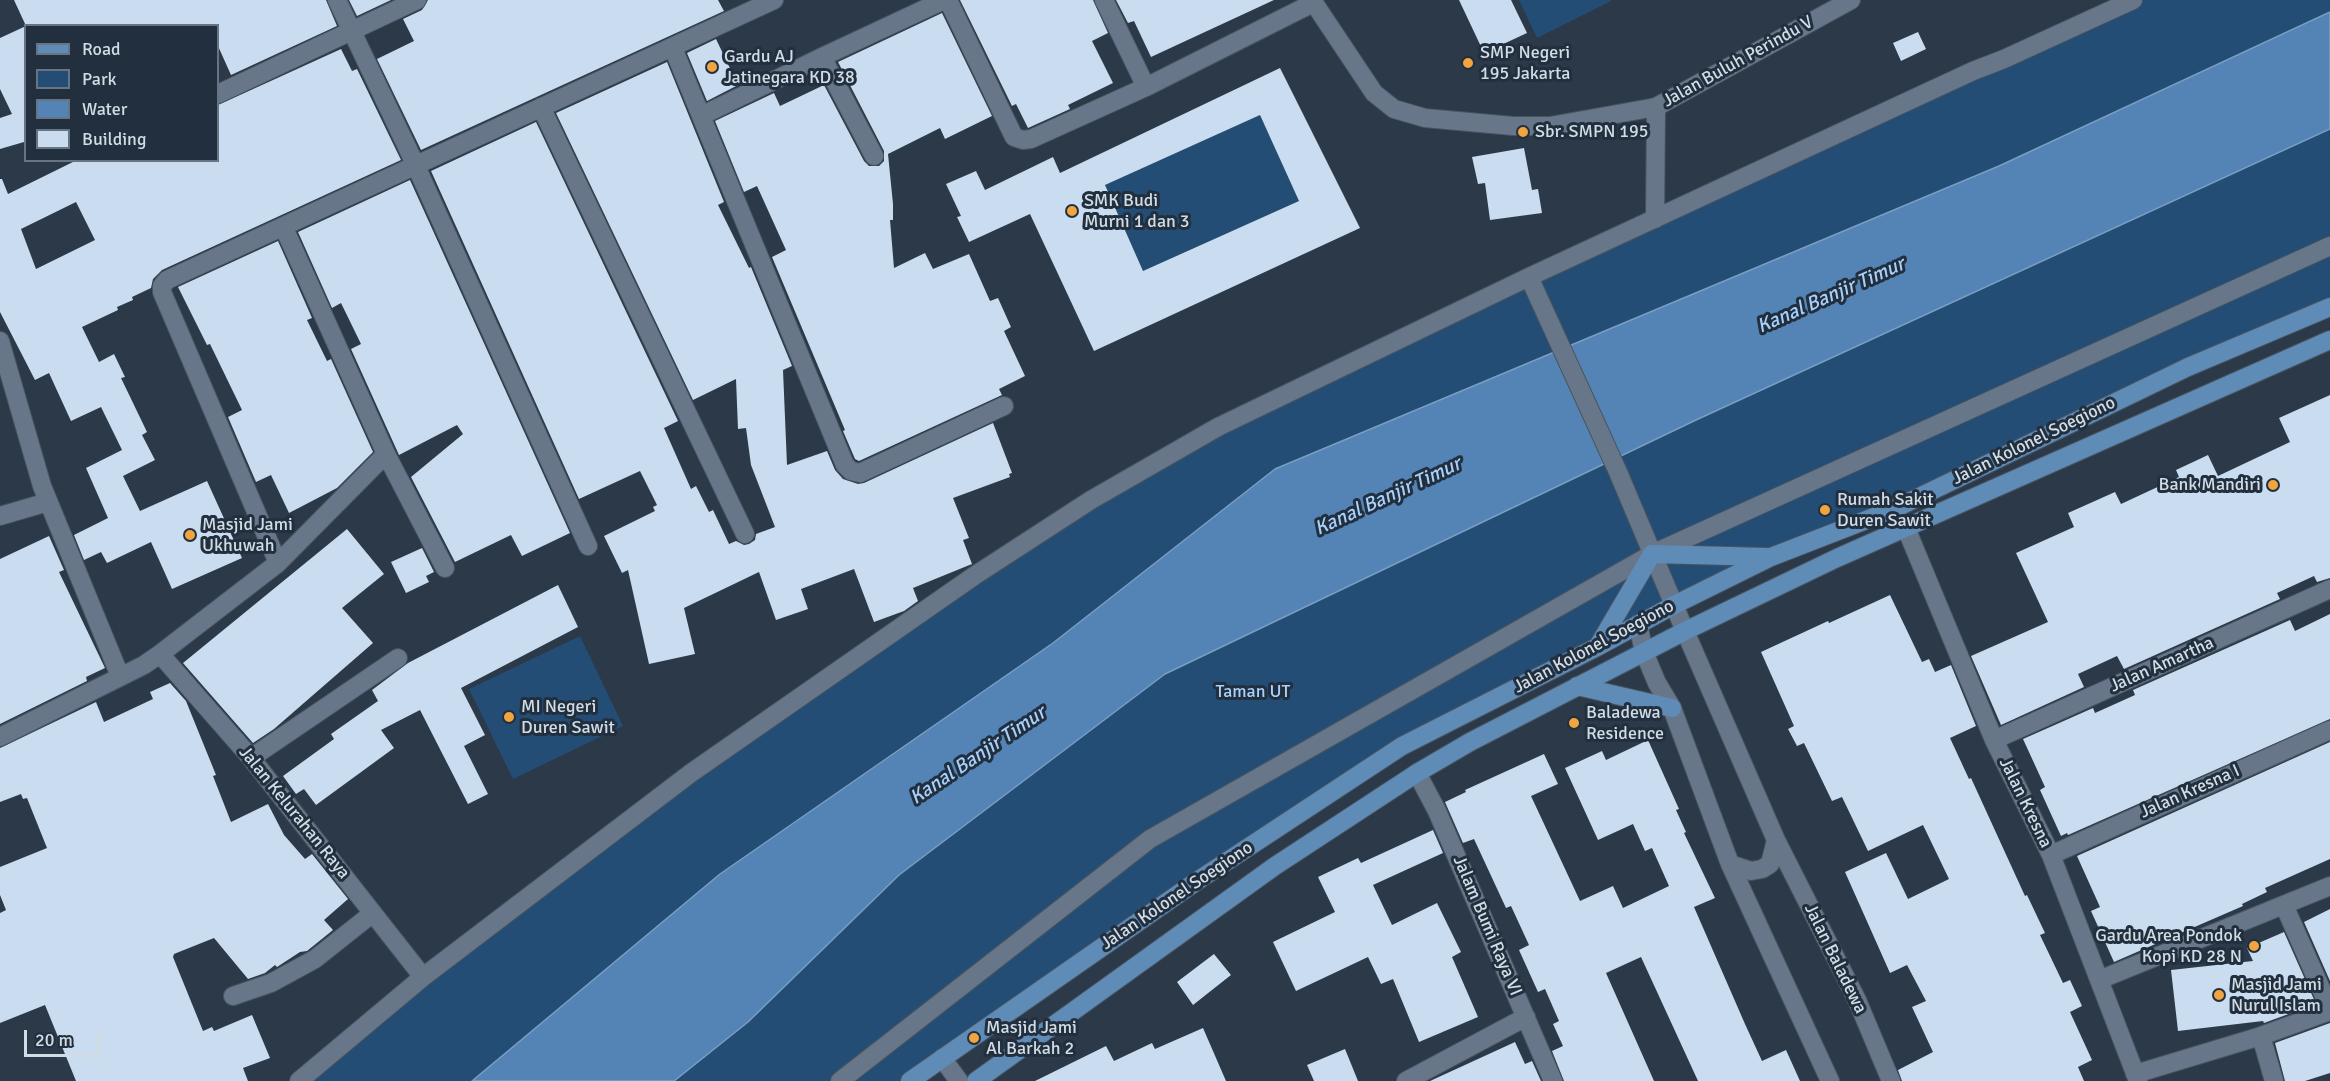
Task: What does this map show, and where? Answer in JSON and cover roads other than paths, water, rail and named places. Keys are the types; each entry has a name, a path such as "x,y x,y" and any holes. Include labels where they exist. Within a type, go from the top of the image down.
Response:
{"main road":[{"name":"Jalan Kolonel Soegiono","path":"910,1081 1197,881 1402,746 1771,557 1892,510 2188,367 2330,307"},
{"name":"Jalan Kolonel Soegiono","path":"976,1081 1275,866 1417,773 1685,630 1906,528 2330,340"},
{"path":"1598,647 1650,550 1771,557"},
{"path":"1577,686 1672,708"}],"street":[{"path":"337,0 416,166 588,546"},
{"path":"219,94 417,0"},
{"path":"278,563 162,292 162,286 167,280 774,0"},
{"path":"701,116 946,0 1014,137 1023,140 1031,139 1146,87 1312,2"},
{"path":"1104,0 1146,87"},
{"name":"Jalan Buluh Perindu V","path":"1312,2 1374,93 1394,109 1425,118 1513,126 1550,126 1656,107 1851,0"},
{"path":"299,1081 423,977 690,773 974,576 1091,500 1218,427 1532,282 1655,219 1973,71 2133,0"},
{"path":"674,48 845,465 851,471 860,472 1004,406"},
{"path":"822,57 874,156"},
{"path":"541,107 746,534"},
{"path":"1655,219 1656,107"},
{"path":"284,228 386,454 445,568"},
{"path":"840,1081 1150,839 1650,550 2330,246"},
{"name":"Jalan Baladewa","path":"1532,282 1618,472 1776,840 1857,1000 1891,1081"},
{"path":"0,341 48,502 120,676"},
{"path":"0,737 144,665 160,654 278,563 386,454"},
{"path":"0,516 48,502"},
{"name":"Jalan Kresna","path":"1906,528 1994,740 2051,855 2137,1077"},
{"name":"Jalan Amartha","path":"1994,740 2330,589"},
{"path":"1638,624 1644,652 1657,683 1672,708 1730,864 1830,1081"},
{"name":"Jalan Kelurahan Raya","path":"160,654 251,758 423,977"},
{"path":"251,758 398,658"},
{"name":"Jalan Kresna I","path":"2051,855 2330,730"},
{"name":"Jalam Bumi Raya VI","path":"1417,773 1437,811 1553,1081"},
{"path":"1730,864 1751,871 1762,869 1770,864 1776,840"},
{"path":"2099,980 2330,886"},
{"path":"2137,1077 2261,1036 2330,1010 2284,905"},
{"path":"233,996 272,983 315,959 373,913"},
{"path":"1406,1081 1526,1017"},
{"path":"2261,1036 2274,1081"},
{"path":"942,1058 959,1081"}],"water":[{"name":"Kanal Banjir Timur","path":"2330,12 2330,129 1696,420 1165,674 899,875 748,1022 674,1081 472,1081 720,874 1053,643 1275,469 1999,166"}],"place":[{"name":"SMP Negeri 195 Jakarta","path":"1468,63"},
{"name":"Gardu AJ Jatinegara KD 38","path":"712,67"},
{"name":"Sbr. SMPN 195","path":"1523,132"},
{"name":"SMK Budi Murni 1 dan 3","path":"1072,211"},
{"name":"Bank Mandiri","path":"2273,485"},
{"name":"Rumah Sakit Duren Sawit","path":"1825,510"},
{"name":"Masjid Jami Ukhuwah","path":"190,535"},
{"name":"MI Negeri Duren Sawit","path":"509,717"},
{"name":"Baladewa Residence","path":"1574,723"},
{"name":"Gardu Area Pondok Kopi KD 28 N","path":"2254,946"},
{"name":"Masjid Jami Nurul Islam","path":"2219,995"},
{"name":"Masjid Jami Al Barkah 2","path":"974,1038"}],"park label":[{"name":"Taman UT","path":"1253,692"}]}
